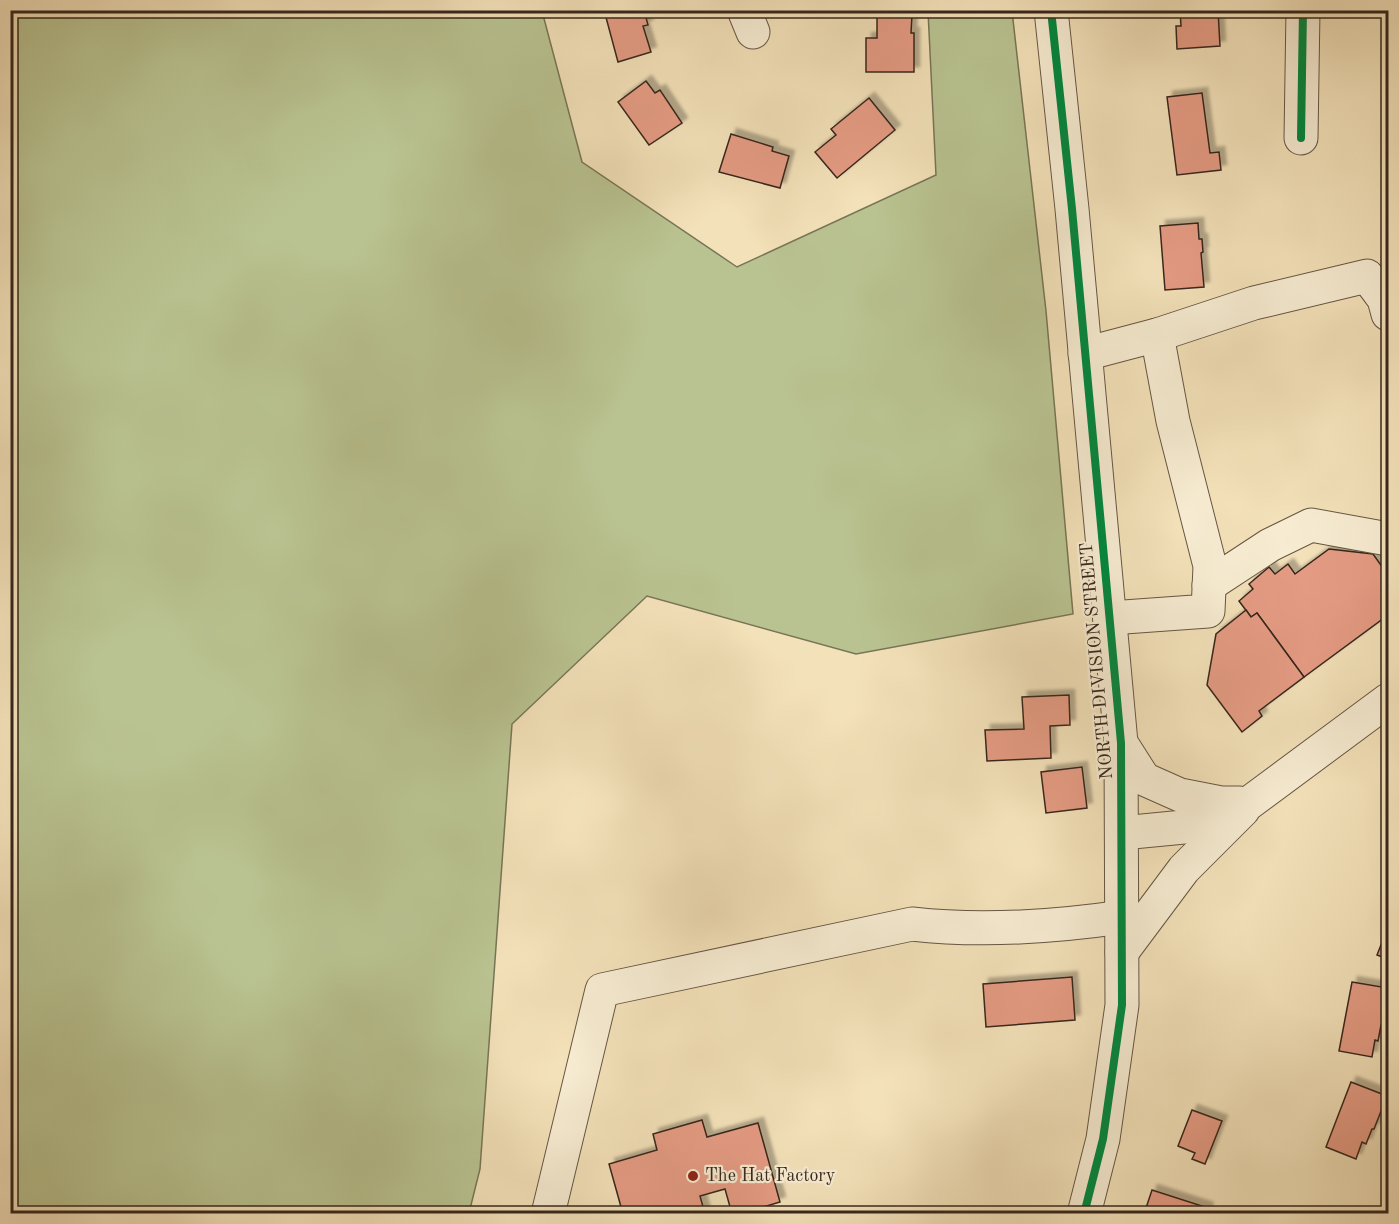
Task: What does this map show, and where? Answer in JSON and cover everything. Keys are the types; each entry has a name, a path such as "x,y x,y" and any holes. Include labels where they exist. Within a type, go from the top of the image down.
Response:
{"street":[{"name":"NORTH DIVISION STREET","path":"1052,10 1121,743 1122,1005 1104,1128 1084,1214"},
{"path":"1301,138 1303,10"},
{"path":"1085,354 1157,335 1254,303 1367,276 1384,299 1389,314"},
{"path":"1157,335 1173,421 1210,566 1209,598"},
{"path":"1110,618 1209,598 1270,545 1311,525 1389,539"},
{"path":"1122,952 1184,869 1249,803 1389,700"},
{"path":"1121,743 1144,778 1180,795 1221,803 1249,803"},
{"path":"1122,833 1184,827 1249,803"},
{"path":"548,1214 602,990 912,924 947,928 1059,926 1122,917"}],"green space":[{"path":"10,11 542,11 582,162 737,267 936,175 928,11 1012,11 1046,311 1073,614 856,654 647,596 512,724 480,1169 469,1213 11,1213"}],"building":[{"path":"604,10 644,10 648,25 643,26 651,52 618,62"},
{"path":"1180,10 1218,10 1220,46 1177,49 1176,26 1181,26"},
{"path":"877,14 912,15 914,72 866,72 866,38 877,38"},
{"path":"1384,59 1388,59 1388,121"},
{"path":"646,81 655,93 660,90 682,123 649,145 618,102"},
{"path":"1202,93 1210,153 1219,152 1221,170 1177,175 1167,97"},
{"path":"869,98 895,130 837,178 815,152 836,135 831,129"},
{"path":"731,134 773,147 772,151 789,156 780,188 719,172"},
{"path":"1198,223 1199,239 1202,239 1204,287 1165,290 1160,226"},
{"path":"1329,549 1373,554 1388,575 1388,615 1304,677 1257,613 1251,617 1239,601 1253,589 1249,584 1269,567 1275,574 1288,564 1295,574"},
{"path":"1246,610 1251,617 1257,613 1304,677 1259,711 1262,716 1242,732 1207,685 1216,634"},
{"path":"1069,695 1070,725 1050,726 1051,758 987,761 985,730 1024,729 1022,697"},
{"path":"1082,767 1087,808 1046,813 1041,772"},
{"path":"1388,927 1388,959 1377,955"},
{"path":"1072,977 1075,1020 986,1027 983,984"},
{"path":"1352,982 1388,988 1383,1025 1381,1025 1378,1041 1375,1040 1372,1057 1339,1051"},
{"path":"1351,1082 1387,1096 1374,1129 1366,1144 1362,1142 1356,1159 1326,1147"},
{"path":"1192,1110 1222,1121 1205,1164 1192,1159 1195,1153 1178,1146"},
{"name":"The Hat Factory","path":"702,1120 707,1137 758,1123 780,1202 740,1214 732,1214 725,1189 700,1196 705,1214 650,1214 649,1208 623,1214 609,1164 657,1150 653,1134"},
{"path":"1152,1190 1208,1208 1206,1214 1144,1214"}],"cycle path":[{"path":"1051,10 1072,209 1121,743 1122,1005 1103,1139 1084,1214"},
{"path":"1301,138 1303,10"}],"place":[{"name":"The Hat Factory","path":"693,1176"}]}
